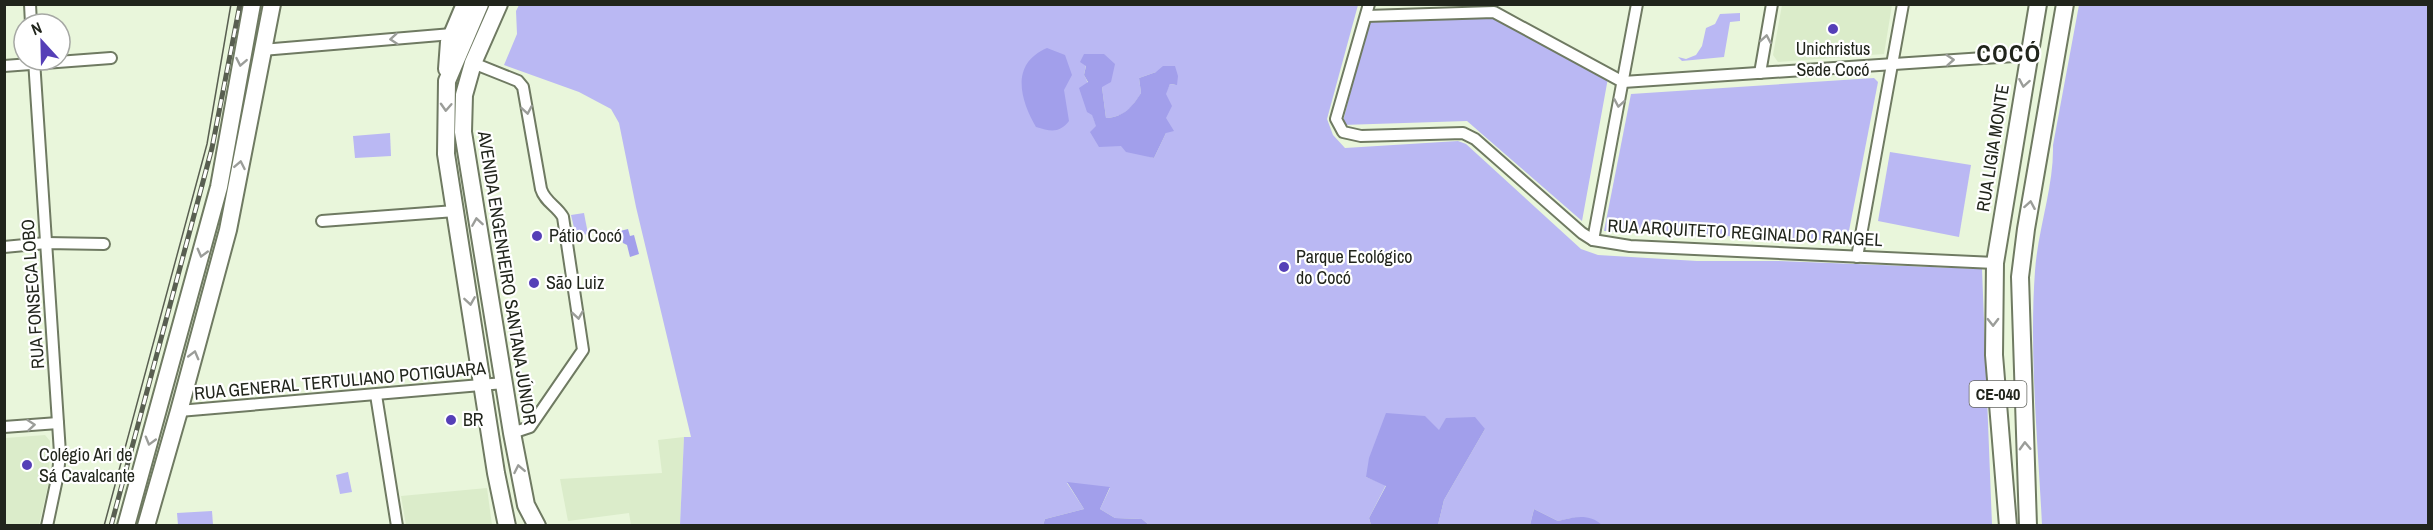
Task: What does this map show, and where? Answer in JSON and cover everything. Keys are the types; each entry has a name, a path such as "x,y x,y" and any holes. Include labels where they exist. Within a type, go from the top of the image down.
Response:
{"main road":[{"path":"126,525 219,187 252,4"},
{"path":"146,525 228,230 272,4"},
{"path":"465,4 452,34 446,60 446,154 496,473 507,525"},
{"path":"447,81 480,4"},
{"name":"AVENIDA ENGENHEIRO SANTANA JÚNIOR","path":"499,4 473,63 464,96 463,132 512,433 526,505 537,525"},
{"name":"RUA LIGIA MONTE","path":"1995,263 2038,4"},
{"name":"CE-040","path":"2028,525 2020,309 2022,263 2065,4"},
{"name":"CE-040","path":"1995,263 1994,355 2010,524"},
{"path":"2001,435 2009,474 2019,483 2026,477"},
{"path":"526,505 529,525"}],"street":[{"name":"RUA ARQUITETO REGINALDO RANGEL","path":"1369,4 1336,119 1343,132 1361,136 1458,132 1468,135 1593,240 1630,246 1995,263"},
{"path":"1593,240 1636,4"},
{"path":"1761,73 1772,4"},
{"path":"1857,257 1903,4"},
{"path":"1365,16 1495,8 1623,82 2029,55"},
{"path":"262,50 452,34"},
{"path":"72,60 111,58"},
{"path":"473,63 518,81 523,87 541,189 544,197 559,210 563,217 584,350 530,427 512,433"},
{"name":"RUA FONSECA LOBO","path":"35,72 58,423 58,474 47,525"},
{"path":"322,221 455,211"},
{"path":"4,247 46,243 104,244"},
{"name":"RUA GENERAL TERTULIANO POTIGUARA","path":"179,411 504,383"},
{"path":"376,395 397,525"},
{"path":"4,427 58,423"}],"shaded area":[{"name":"Parque Ecológico do Cocó","path":"519,5 1358,5 1327,119 1333,135 1345,148 1458,141 1466,144 1581,249 1598,255 1697,261 1779,261 1982,269 1992,525 1602,526 1587,518 1558,521 1534,509 1530,525 1438,525 1444,500 1485,429 1439,430 1366,477 1386,485 1369,518 1371,525 1149,525 1142,519 1115,518 1100,509 1110,488 1067,483 1084,509 1045,519 1043,525 680,525 684,437 691,437 636,207 619,123 611,109 579,92 504,65 517,34 516,11","holes":["1086,65 1102,87 1106,118 1123,114 1134,103 1141,93 1139,78 1156,72 1176,85 1170,84 1165,94 1166,133 1154,158 1116,142 1100,130 1092,112 1089,88 1084,75"]},
{"name":"Unichristus Sede Cocó","path":"1782,5 1892,5 1884,54 1778,62 1773,55"},
{"path":"2079,5 2428,5 2428,525 2042,525 2033,334 2035,271 2051,176 2053,145"},
{"path":"1740,13 1740,21 1730,22 1724,57 1682,61 1678,57 1686,59 1696,55 1702,46 1706,28 1715,24 1720,14"},
{"path":"1493,16 1608,78 1582,221 1467,121 1342,125 1369,21"},
{"path":"1047,48 1065,55 1072,75 1064,90 1069,121 1058,130 1036,127 1023,94 1023,73 1027,63"},
{"path":"1084,54 1104,54 1115,64 1111,82 1102,87 1106,118 1118,116 1134,103 1141,93 1139,78 1156,72 1163,66 1175,66 1178,76 1177,85 1170,84 1166,94 1172,106 1166,118 1174,131 1166,133 1154,158 1126,152 1121,146 1099,147 1090,132 1096,126 1092,115 1087,112 1079,88 1088,82 1084,75 1086,66 1080,62"},
{"path":"1874,78 1878,82 1847,241 1604,231 1631,94"},
{"path":"390,133 391,156 355,158 353,136"},
{"path":"1890,152 1971,165 1959,237 1878,221"},
{"path":"584,213 588,234 576,236 571,215"},
{"path":"628,229 630,236 634,235 639,254 630,257 620,231"},
{"path":"1386,413 1425,416 1439,430 1446,418 1475,417 1485,429 1444,500 1438,525 1371,525 1369,518 1386,486 1366,477 1369,458"},
{"name":"Colégio Ari de Sá Cavalcante","path":"45,435 50,441 49,481 39,525 5,525 5,438"},
{"path":"684,437 680,525 631,525 629,513 568,521 560,479 662,473 658,440"},
{"path":"348,472 352,492 340,494 336,475"},
{"path":"1067,482 1110,487 1100,509 1115,518 1142,519 1149,525 1043,525 1045,519 1084,509"},
{"path":"487,488 492,525 406,525 401,496"},
{"path":"1534,509 1558,521 1587,517 1602,525 1530,525"},
{"path":"212,511 213,525 178,525 177,513"}],"tram line":[{"path":"104,526 207,144 231,4"}],"railway":[{"path":"111,526 212,148 240,4"}],"place":[{"name":"Unichristus Sede Cocó","path":"1833,29"},
{"name":"Pátio Cocó","path":"537,236"},
{"name":"Parque Ecológico do Cocó","path":"1284,267"},
{"name":"São Luiz","path":"534,283"},
{"name":"BR","path":"451,420"},
{"name":"Colégio Ari de Sá Cavalcante","path":"27,465"}],"district":[{"name":"COCÓ","path":"2009,54"}]}
